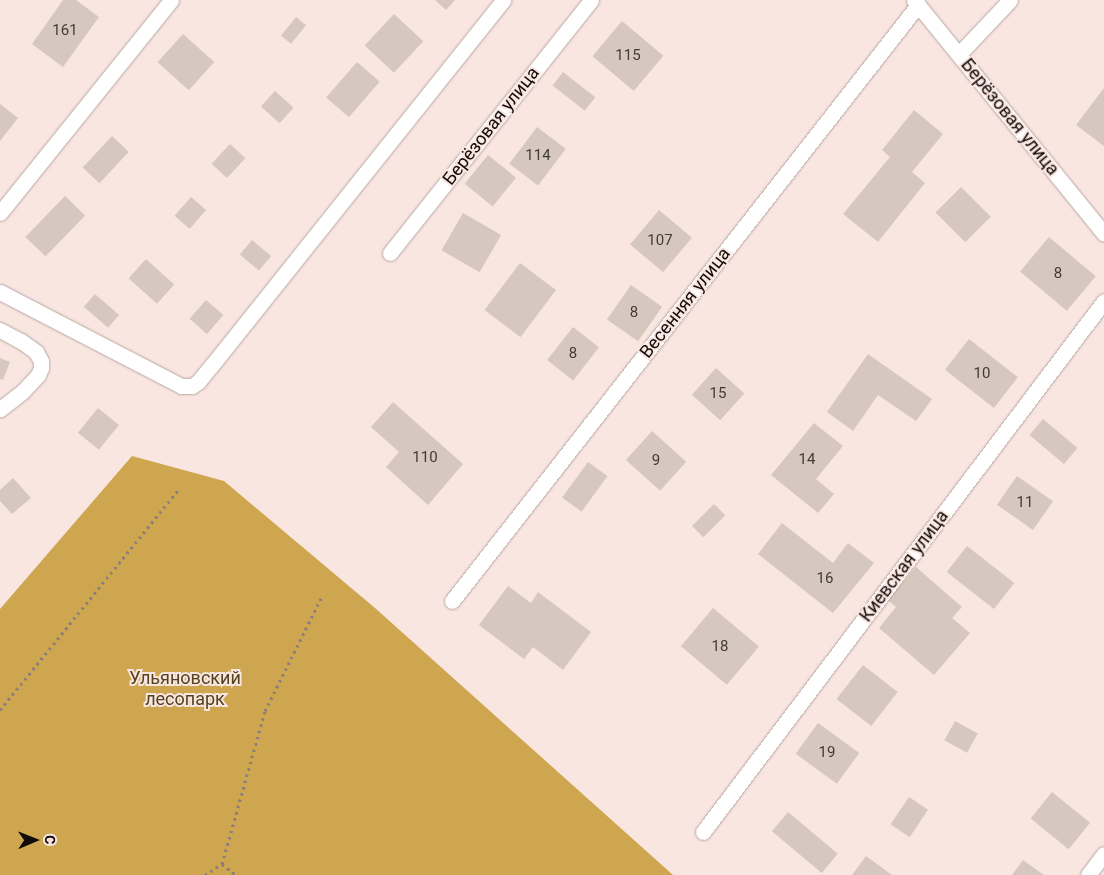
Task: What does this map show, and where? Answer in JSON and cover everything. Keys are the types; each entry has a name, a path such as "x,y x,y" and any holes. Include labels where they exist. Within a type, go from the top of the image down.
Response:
{"street":[{"path":"0,213 171,0"},
{"path":"0,292 181,386 192,386 198,382 218,358 503,0"},
{"name":"Берёзовая улица","path":"390,253 591,0"},
{"path":"960,54 1010,0"},
{"name":"Берёзовая улица","path":"916,3 960,54 1104,234"},
{"name":"Весенняя улица","path":"452,601 916,3"},
{"name":"Киевская улица","path":"704,832 1104,301"},
{"path":"0,330 21,341 36,352 41,361 41,368 38,375 22,392 0,409"},
{"path":"1088,875 1104,854"}],"path":[{"path":"0,710 178,490"},
{"path":"205,875 222,864 265,711 321,598"},
{"path":"222,864 236,875"}],"green space":[{"name":"Ульяновский лесопарк","path":"132,456 224,481 375,608 673,875 0,875 0,609"}],"building":[{"path":"63,0 76,0 99,17 63,67 32,44"},
{"path":"435,0 455,0 446,10"},
{"path":"394,14 423,41 394,73 365,45"},
{"path":"296,17 306,25 291,44 281,36"},
{"path":"622,21 663,56 634,91 592,56"},
{"path":"183,34 214,62 189,90 158,62"},
{"path":"357,62 380,82 349,117 326,97"},
{"path":"563,72 595,97 585,111 553,85"},
{"path":"1104,88 1104,146 1076,125"},
{"path":"275,91 294,108 280,123 261,107"},
{"path":"0,104 18,118 0,141"},
{"path":"914,110 943,134 912,172 925,183 878,242 843,214 890,157 882,150"},
{"path":"537,127 566,149 538,185 509,164"},
{"path":"112,136 129,152 99,183 83,167"},
{"path":"230,144 245,158 227,178 212,164"},
{"path":"488,155 516,178 493,206 465,184"},
{"path":"961,187 991,217 965,242 936,212"},
{"path":"65,196 85,215 46,256 25,237"},
{"path":"191,197 206,210 190,229 175,216"},
{"path":"659,210 692,238 663,272 630,244"},
{"path":"463,213 501,235 480,272 442,250"},
{"path":"1049,237 1096,276 1067,311 1020,271"},
{"path":"252,240 271,256 259,271 240,255"},
{"path":"146,259 174,284 157,304 129,278"},
{"path":"520,263 556,290 520,337 484,310"},
{"path":"631,285 662,307 638,341 607,319"},
{"path":"95,294 119,315 108,328 84,307"},
{"path":"206,300 223,315 207,334 190,319"},
{"path":"573,327 599,347 573,380 547,360"},
{"path":"969,339 1018,377 994,408 945,370"},
{"path":"868,354 932,399 916,421 878,395 853,431 827,412"},
{"path":"0,358 10,362 3,380 0,379"},
{"path":"716,368 744,393 720,420 692,395"},
{"path":"393,402 463,464 428,505 386,467 399,452 371,427"},
{"path":"98,408 119,425 99,450 78,433"},
{"path":"1043,419 1077,448 1064,464 1030,435"},
{"path":"814,423 843,446 816,479 834,494 818,513 771,475"},
{"path":"652,431 686,462 660,491 626,460"},
{"path":"588,462 607,476 582,512 562,498"},
{"path":"1017,476 1053,501 1033,530 997,505"},
{"path":"13,478 31,498 12,514 0,501 0,490"},
{"path":"714,504 725,515 703,537 692,526"},
{"path":"782,523 833,563 848,543 874,563 833,613 758,554"},
{"path":"967,546 1014,583 994,609 947,572"},
{"path":"916,567 962,607 952,618 970,633 934,675 879,628 896,607 888,600"},
{"path":"508,586 531,603 538,592 591,632 563,670 533,647 524,659 479,625"},
{"path":"713,608 759,647 727,685 681,646"},
{"path":"863,665 898,692 871,726 837,699"},
{"path":"955,721 978,734 967,753 944,740"},
{"path":"818,723 859,753 837,784 796,754"},
{"path":"1052,792 1090,823 1069,849 1031,818"},
{"path":"909,797 928,810 910,837 891,824"},
{"path":"788,812 838,854 822,873 772,831"},
{"path":"866,856 892,875 852,875"},
{"path":"1023,860 1044,875 1012,875"}]}
